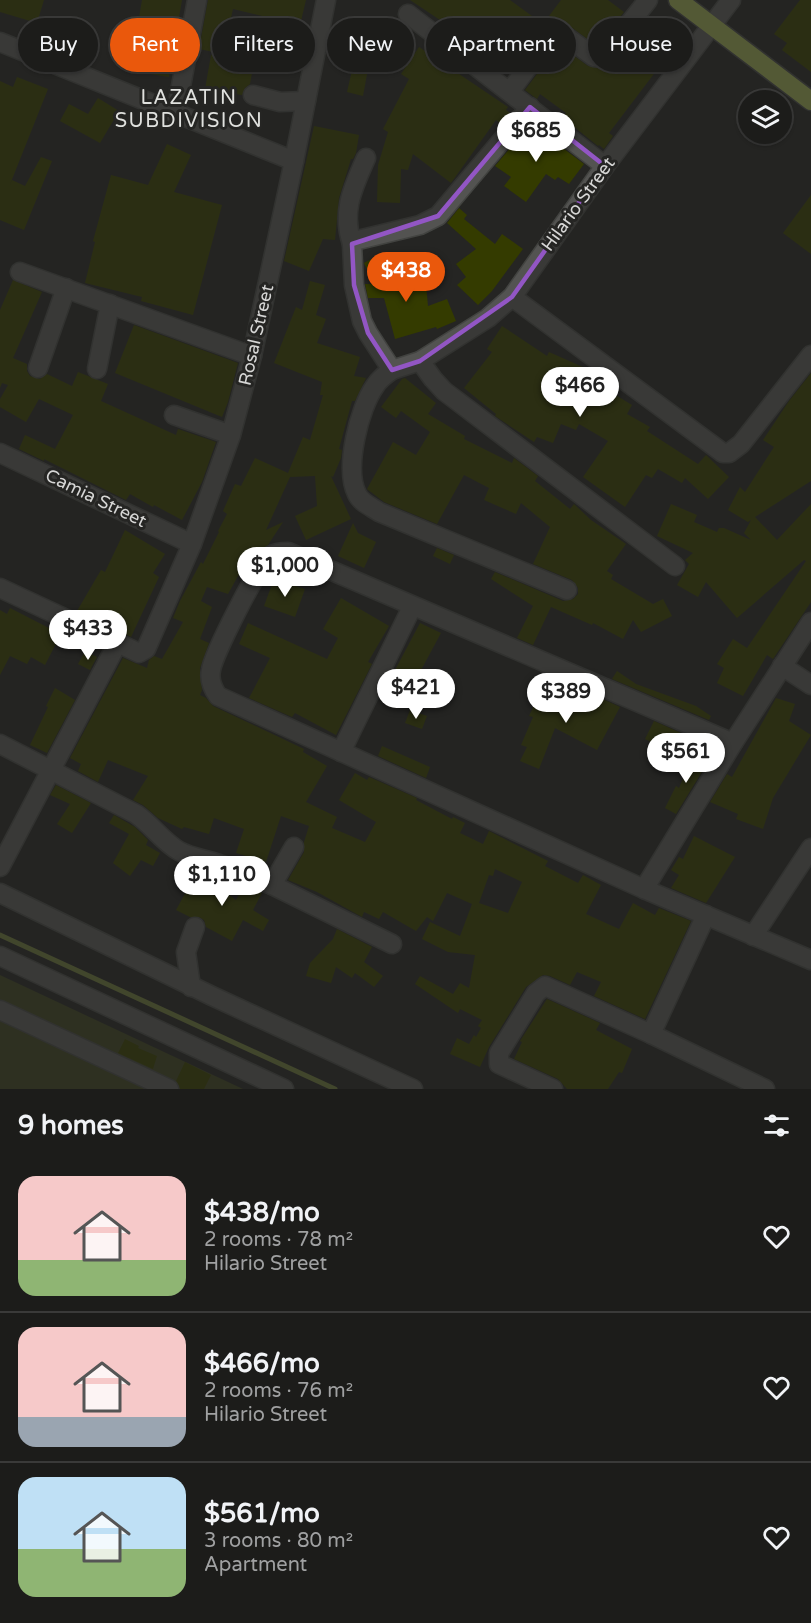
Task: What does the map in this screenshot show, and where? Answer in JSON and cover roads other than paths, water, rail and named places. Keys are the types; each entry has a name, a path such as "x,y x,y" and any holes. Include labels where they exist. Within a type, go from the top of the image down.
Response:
{"highway":[{"path":"678,0 811,101"}],"street":[{"path":"176,113 197,0"},
{"name":"Rosal Street","path":"117,644 139,653 147,647 192,544 231,435 252,356 326,0"},
{"path":"510,91 556,32 561,33 594,57 602,58 648,0"},
{"name":"Hilario Street","path":"392,370 420,361 488,318 512,297 605,166 731,0"},
{"path":"408,14 605,166"},
{"path":"0,42 294,162"},
{"path":"253,95 280,102 306,101"},
{"path":"352,244 354,241 420,225 438,216 530,107"},
{"path":"366,158 352,190 347,230 352,244 354,285 362,321 392,370 375,385 360,419 353,453 352,475 357,495 379,512 567,590"},
{"path":"20,272 252,356"},
{"path":"38,368 66,288"},
{"path":"512,297 723,453 729,453 741,444 811,355"},
{"path":"97,369 110,304"},
{"path":"420,361 444,391 675,566"},
{"path":"174,415 231,435"},
{"name":"Camia Street","path":"0,453 192,544"},
{"path":"733,743 288,552 270,556 261,566 229,626 211,670 212,684 218,696 645,889 811,960"},
{"path":"0,588 117,644 0,867"},
{"path":"341,752 412,607"},
{"path":"645,889 733,743 811,622"},
{"path":"782,666 811,685"},
{"path":"0,744 136,814 181,852 200,860 220,864 272,885 392,944"},
{"path":"272,885 294,848"},
{"path":"753,936 811,848"},
{"path":"0,893 191,987 413,1089"},
{"path":"651,1034 706,915"},
{"path":"191,987 186,952 195,927"},
{"path":"0,956 284,1089"},
{"path":"553,1089 498,1061 499,1053 536,993 545,986 651,1034 731,1082 765,1089"},
{"path":"0,1010 169,1089"}],"waterway":[{"path":"0,935 335,1089"}],"district":[{"name":"LAZATIN SUBDIVISION","path":"189,108"}]}
